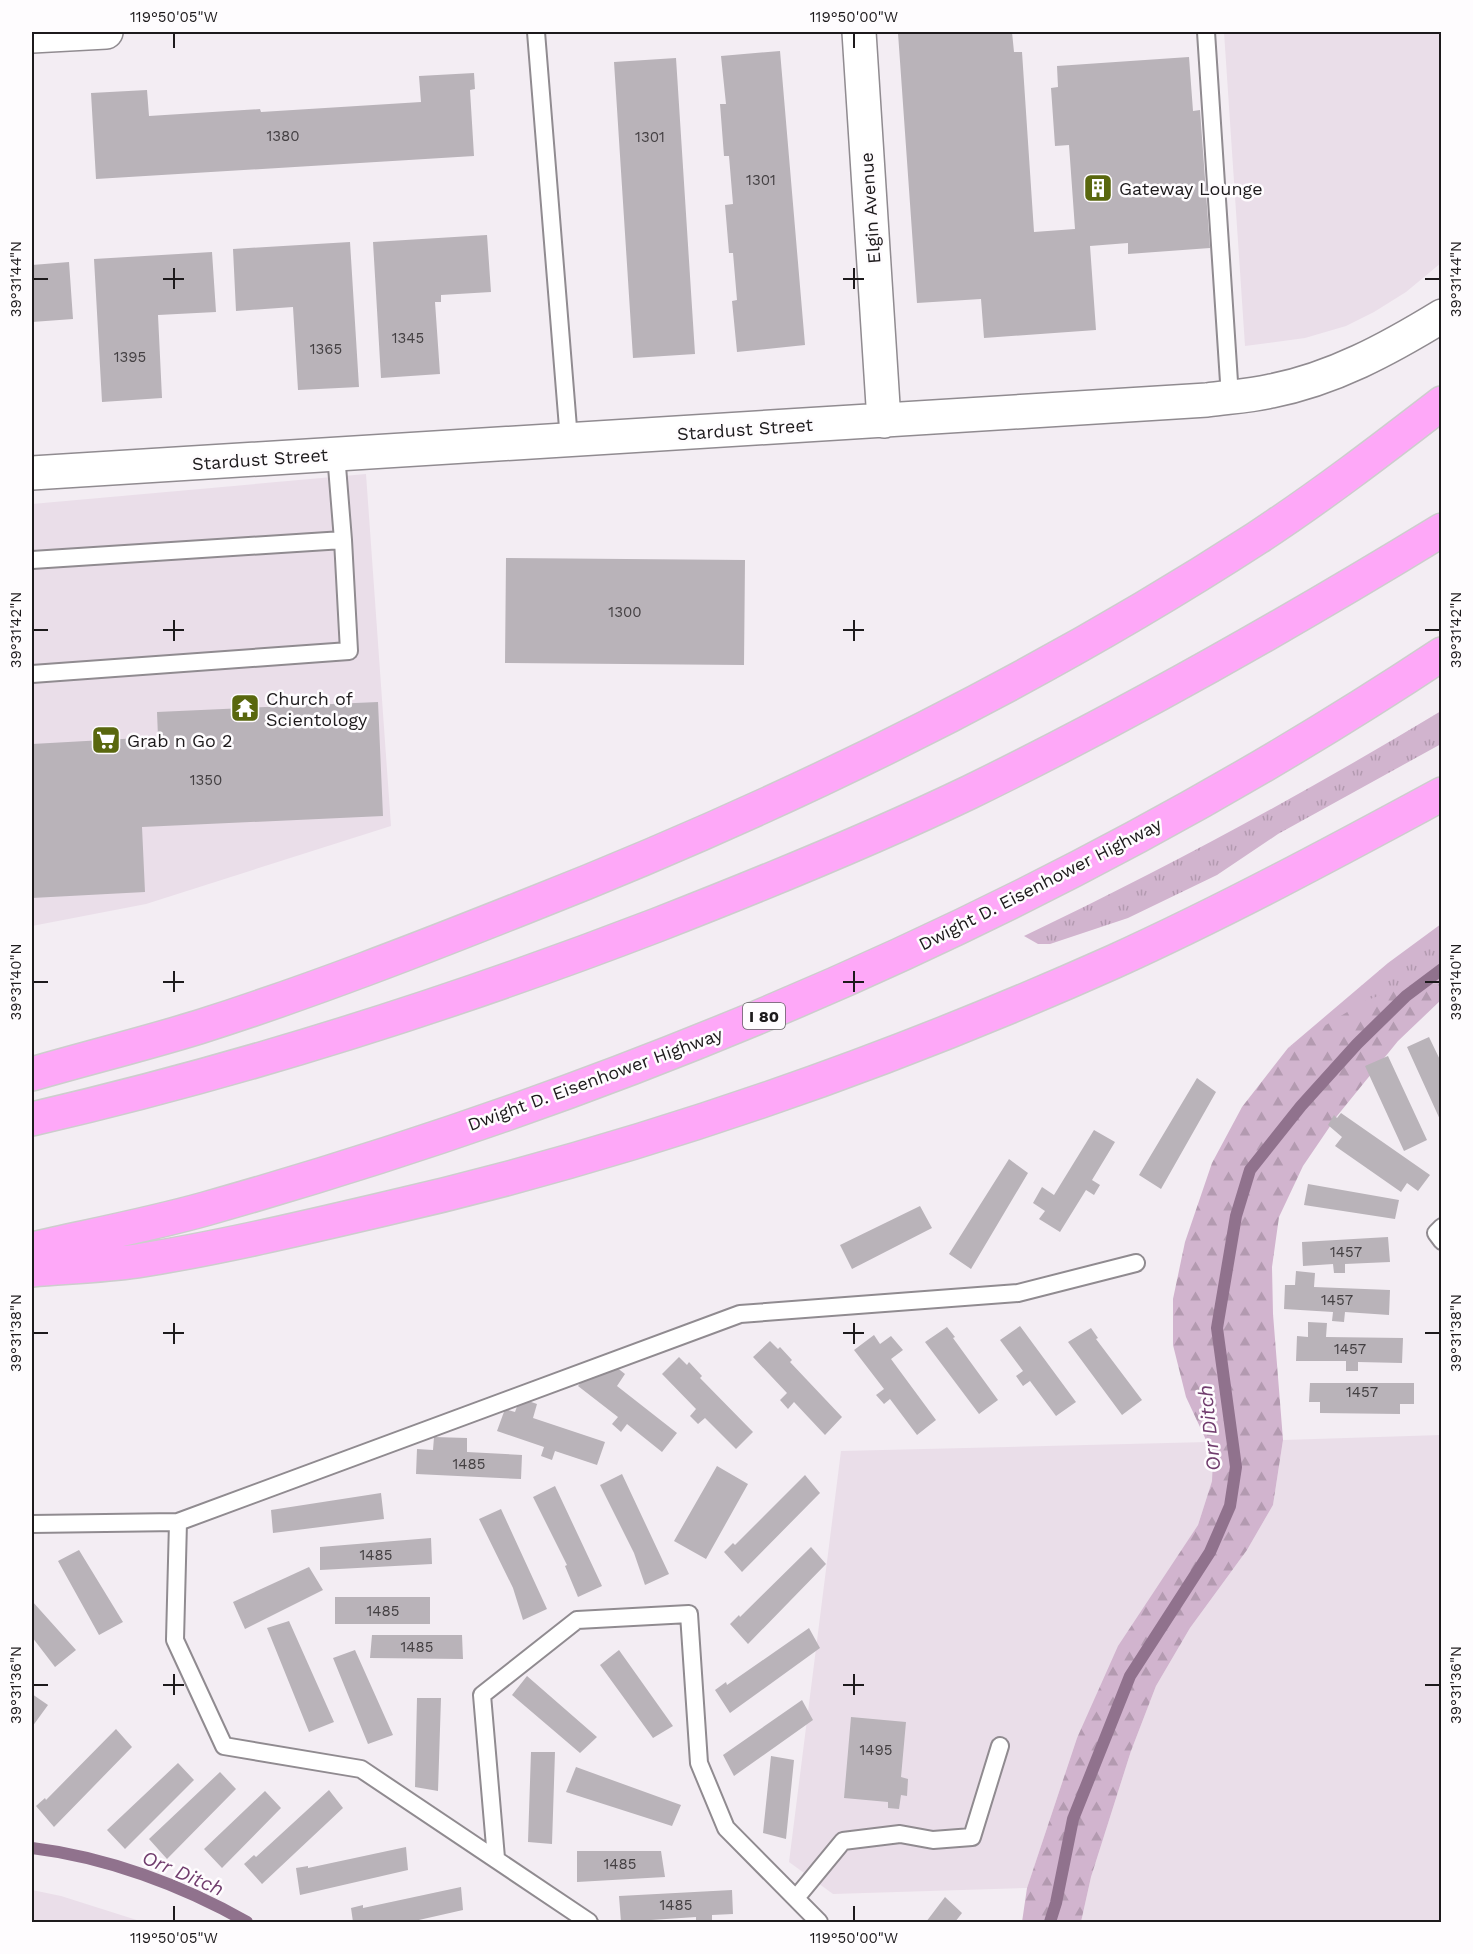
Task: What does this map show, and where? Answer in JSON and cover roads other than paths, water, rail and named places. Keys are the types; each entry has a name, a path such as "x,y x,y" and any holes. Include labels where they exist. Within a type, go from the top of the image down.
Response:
{"highway":[{"path":"32,1074 199,1027 400,956 629,866 765,806 888,747 1051,663 1149,606 1316,497 1442,403"},
{"path":"32,1119 199,1077 330,1038 485,988 721,900 967,793 1080,736 1214,665 1442,530"},
{"name":"Dwight D. Eisenhower Highway","path":"32,1249 202,1210 374,1158 553,1098 736,1028 928,942 1140,836 1277,757 1442,654"},
{"path":"32,1270 135,1261 281,1233 451,1194 605,1150 775,1095 945,1032 1114,961 1302,870 1442,794"}],"street":[{"path":"32,36 86,32"},
{"name":"Elgin Avenue","path":"859,32 885,421"},
{"name":"Stardust Street","path":"32,473 885,421 1230,397 1270,392 1327,376 1389,348 1442,315"}],"lane":[{"path":"536,32 569,440"},
{"path":"1206,32 1230,397"},
{"path":"32,674 349,651 336,454"},
{"path":"32,560 343,540"},
{"path":"1442,1227 1436,1233 1442,1241"},
{"path":"32,1524 178,1522 740,1314 1018,1293 1136,1263"},
{"path":"178,1522 175,1640 224,1746 361,1769 496,1858 589,1923"},
{"path":"496,1858 482,1695 577,1620 689,1614 699,1763 726,1828 819,1923"},
{"path":"796,1898 843,1841 900,1834 933,1840 972,1837 1000,1746"}],"waterway":[{"name":"Orr Ditch","path":"1050,1922 1073,1819 1130,1676 1210,1552 1230,1506 1236,1467 1217,1328 1236,1216 1250,1170 1301,1106 1357,1044 1406,996 1442,969"},
{"name":"Orr Ditch","path":"32,1848 88,1858 143,1874 196,1896 247,1922"}],"place":[{"name":"Gateway Lounge","path":"1098,188"},
{"name":"Church of Scientology","path":"245,708"},
{"name":"Grab n Go 2","path":"106,740"}]}
